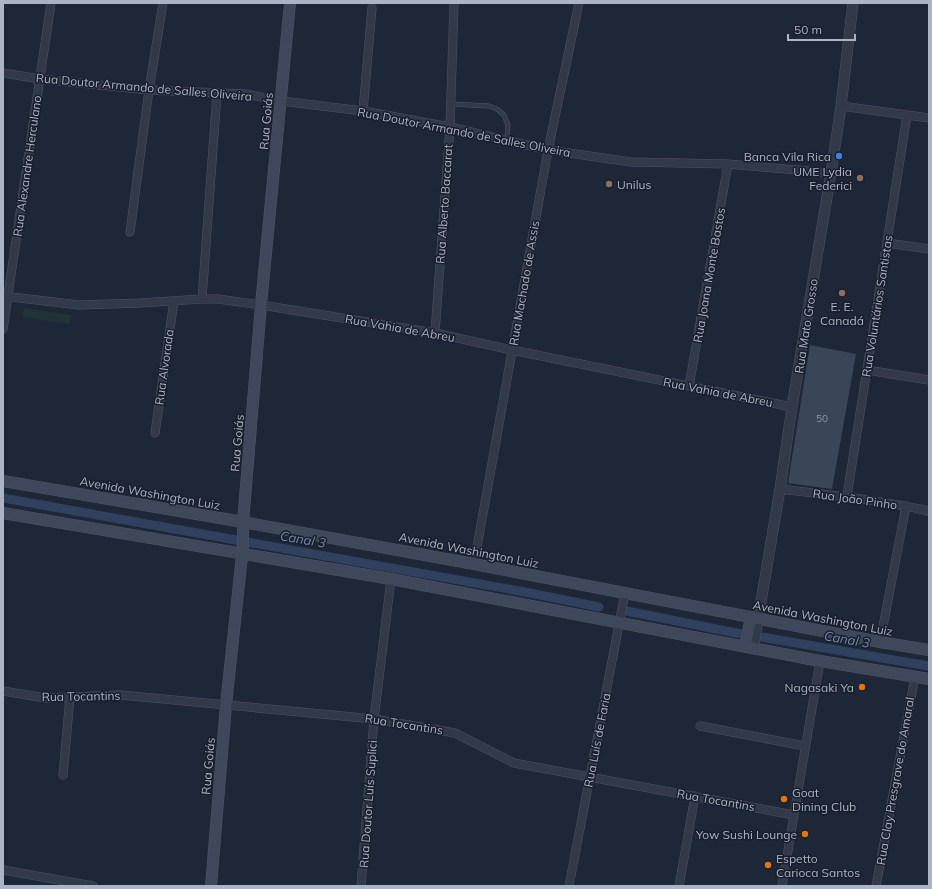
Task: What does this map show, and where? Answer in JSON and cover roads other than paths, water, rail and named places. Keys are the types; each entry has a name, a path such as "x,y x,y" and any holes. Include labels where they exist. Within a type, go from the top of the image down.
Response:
{"main road":[{"name":"Rua Goiás","path":"211,886 226,705 242,549 261,305 290,3"},
{"name":"Avenida Washington Luiz","path":"3,481 243,527 474,564 880,642 929,650"},
{"path":"3,513 242,549 749,648 929,679"},
{"path":"749,648 755,618"}],"street":[{"name":"Rua Alexandre Herculano","path":"3,329 5,297 51,3"},
{"path":"130,232 149,90 163,3"},
{"name":"Rua Alberto Baccarat","path":"435,333 450,127 454,3"},
{"name":"Rua Machado de Assis","path":"474,564 548,150 579,3"},
{"name":"Rua Mato Grosso","path":"755,618 780,489 830,173 853,3"},
{"path":"363,111 372,8"},
{"name":"Rua Doutor Armando de Salles Oliveira","path":"3,73 40,79 149,90 246,94 281,101 363,111 450,127 548,150 631,162 728,164 830,173"},
{"path":"202,299 217,93"},
{"path":"840,106 929,118"},
{"name":"Rua Voluntários Santistas","path":"847,496 907,115"},
{"name":"Rua Joana Monte Bastos","path":"689,386 728,164"},
{"path":"887,243 929,249"},
{"name":"Rua Vahia de Abreu","path":"5,297 79,305 202,299 218,299 261,305 435,333 792,407"},
{"name":"Rua Alvorada","path":"155,433 174,301"},
{"path":"867,370 929,380"},
{"name":"Rua João Pinho","path":"780,489 847,496 929,511"},
{"path":"880,642 906,506"},
{"name":"Rua Doutor Luís Suplici","path":"361,886 374,718 391,579"},
{"name":"Rua Luís de Faria","path":"569,886 625,593"},
{"path":"782,886 820,661"},
{"name":"Rua Clay Presgrave do Amaral","path":"876,886 915,677"},
{"name":"Rua Tocantins","path":"3,692 45,698 121,695 374,718 455,733 514,763 794,814"},
{"path":"63,775 70,697"},
{"path":"700,726 805,746"},
{"path":"679,886 695,796"},
{"path":"3,870 93,886"}],"lane":[{"path":"451,104 489,106 497,109 504,115 508,125 507,140"}],"waterway":[{"name":"Canal 3","path":"3,498 525,592 599,607"},
{"name":"Canal 3","path":"627,611 741,634"},
{"name":"Canal 3","path":"761,637 929,666"}],"place":[{"name":"Banca Vila Rica","path":"839,156"},
{"name":"UME Lydia Federici","path":"860,178"},
{"name":"Unilus","path":"609,184"},
{"name":"E. E. Canadá","path":"842,293"},
{"name":"Nagasaki Ya","path":"862,687"},
{"name":"Goat Dining Club","path":"784,799"},
{"name":"Yow Sushi Lounge","path":"805,834"},
{"name":"Espetto Carioca Santos","path":"768,865"}]}
